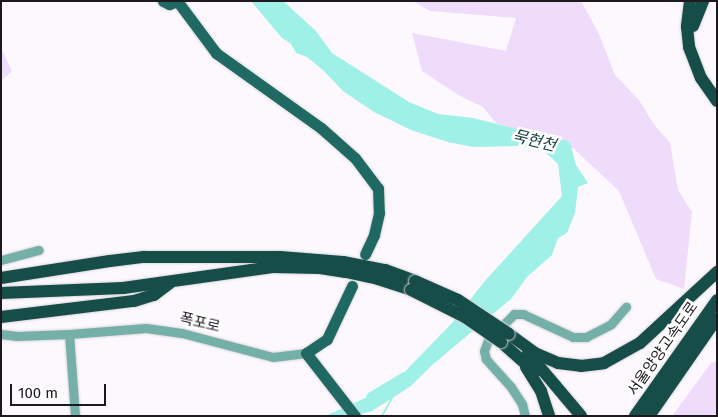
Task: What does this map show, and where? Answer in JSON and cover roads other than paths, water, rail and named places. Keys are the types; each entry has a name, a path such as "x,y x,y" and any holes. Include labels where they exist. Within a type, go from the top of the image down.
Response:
{"highway":[{"path":"679,1 684,34 700,78 717,101"},
{"path":"689,47 687,27 690,1"},
{"path":"696,1 693,26 698,55 717,91"},
{"path":"693,26 703,1"},
{"path":"1,278 110,260 288,257 354,264 385,270 413,286"},
{"path":"1,293 123,288 273,268 320,268 413,286 458,300 550,376 581,416"},
{"path":"505,338 558,364 581,366 604,363 640,343 717,272"},
{"path":"1,317 134,301 154,295 167,287 171,281"},
{"name":"서울양양고속도로","path":"635,416 717,300"},
{"name":"서울양양고속도로","path":"649,416 717,318"},
{"path":"505,338 541,391 549,416"},
{"path":"517,355 550,388 572,416"}],"main road":[{"path":"163,1 169,4 178,2 216,53 321,128 355,158 378,188 379,213 374,235 365,254"},
{"name":"폭포로","path":"306,353 327,339 352,286"},
{"path":"306,353 355,416"}],"street":[{"path":"1,260 39,250"},
{"path":"525,416 522,404 511,387 486,359 484,351 488,340 514,314 523,314 573,337 586,337 612,324 626,307"},
{"name":"폭포로","path":"1,334 69,334 146,328 182,333 273,358 290,357 306,353"},
{"path":"69,334 75,416"}],"water":[{"path":"251,1 283,1 316,31 332,53 409,102 438,114 473,118 570,142 576,165 588,183 578,187 575,213 567,233 558,238 552,255 527,277 511,299 431,366 411,386 372,411 354,416 325,416 390,387 452,323 484,282 562,196 558,164 544,151 518,146 472,147 448,142 411,130 374,112 343,91 307,57 296,53 291,44 281,37"}],"waterway":[{"name":"묵현천","path":"371,397 404,377"},
{"path":"382,416 392,398"}]}
